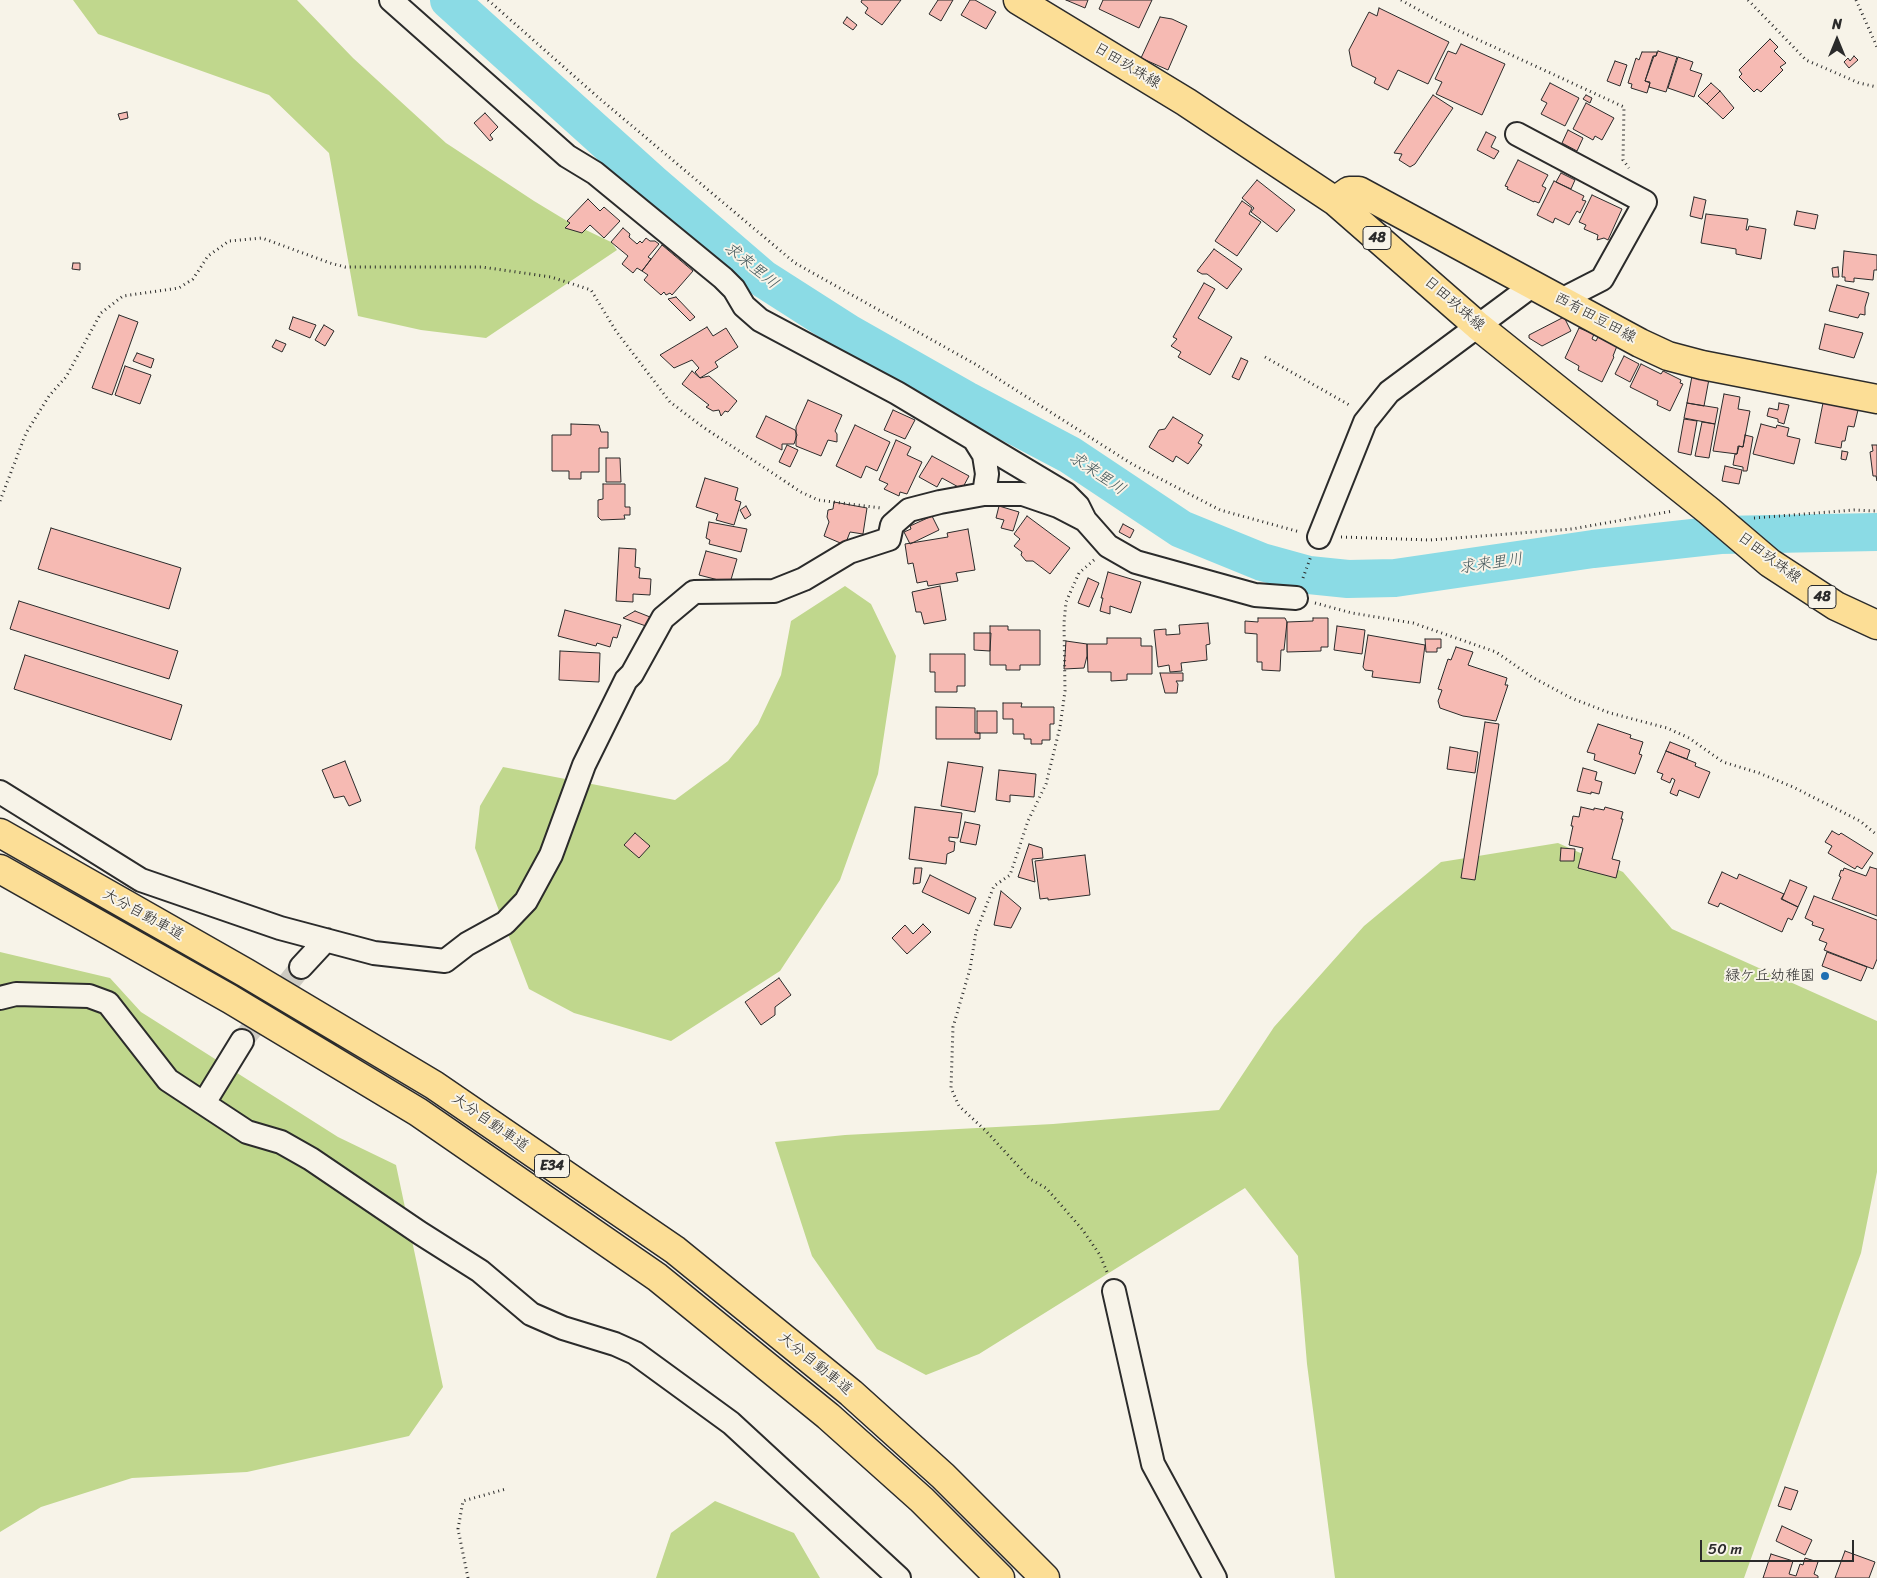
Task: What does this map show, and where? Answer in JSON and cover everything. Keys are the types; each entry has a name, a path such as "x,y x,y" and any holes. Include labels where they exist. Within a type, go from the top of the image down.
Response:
{"main road":[{"name":"日田玖珠線","path":"1018,0 1186,102 1335,201 1478,326 1710,511 1770,563 1836,606 1877,625"},
{"name":"西有田豆田線","path":"1335,201 1349,191 1359,191 1640,343 1668,356 1702,365 1877,399"},
{"name":"大分自動車道","path":"0,834 246,973 434,1085 675,1250 851,1392 943,1476 1045,1578"},
{"name":"大分自動車道","path":"0,869 230,999 418,1112 657,1277 828,1416 922,1500 1000,1578"}],"street":[{"path":"391,0 567,156 595,173 723,278 734,289 744,306 760,320 897,393 1066,494 1078,506 1085,520 1108,546 1136,562 1255,595 1299,589"},
{"path":"1518,134 1646,202 1602,279 1561,300"},
{"path":"1319,536 1365,422 1389,392 1533,285"},
{"path":"974,439 984,455 987,474 984,494"},
{"path":"0,792 141,880 237,914 374,953 445,961 467,944 505,923 526,902 551,855 584,765 626,680 632,674 663,618 694,592 774,591 804,579 849,552 889,539 892,525 909,510 940,502 984,494 1023,494 1058,506 1085,520"},
{"path":"301,967 326,940"},
{"path":"0,998 16,994 89,996 108,1003 168,1080 248,1132 281,1142 311,1159 480,1271 530,1314 563,1328 615,1344 635,1353 731,1423 899,1578"},
{"path":"204,1103 242,1041"},
{"path":"1114,1291 1153,1464 1215,1578"}],"path":[{"path":"488,0 600,99 796,263 975,364 1132,464 1220,510 1319,536 1430,540 1572,529 1679,510"},
{"path":"1401,0 1442,23 1624,107 1623,160 1638,180 1632,195"},
{"path":"1748,0 1806,60 1859,83 1877,87"},
{"path":"1856,0 1877,47"},
{"path":"0,501 26,433 48,396 66,377 100,313 123,296 180,288 193,279 208,256 229,241 262,238 345,267 482,267 551,277 590,290 616,331 670,402 703,427 801,492 818,500 909,510"},
{"path":"1264,357 1369,416"},
{"path":"1750,518 1854,510 1877,511"},
{"path":"1319,536 1299,589 1352,613 1413,623 1496,652 1532,677 1571,698 1610,713 1667,728 1689,738 1723,762 1759,772 1793,786 1860,821 1877,835"},
{"path":"1108,546 1078,573 1066,602 1064,623 1065,691 1060,727 1046,784 1028,821 1010,876 994,886 976,932 970,969 953,1027 951,1088 959,1106 986,1131 1030,1179 1046,1188 1082,1229 1100,1255 1114,1291"},
{"path":"468,1578 458,1529 463,1501 506,1489"}],"green space":[{"path":"73,0 297,0 353,58 446,143 567,221 611,242 617,250 486,338 421,330 358,316 329,153 269,95 98,34"},
{"path":"845,586 871,604 896,656 878,774 840,880 780,971 671,1041 574,1013 529,989 475,848 480,806 503,767 675,800 728,761 758,724 781,675 791,621"},
{"path":"1558,843 1623,872 1672,929 1877,1021 1877,1172 1861,1253 1744,1578 1335,1578 1307,1364 1298,1256 1245,1188 979,1354 926,1375 877,1349 812,1256 775,1142 845,1135 1053,1124 1219,1110 1274,1027 1364,926 1441,862"},
{"path":"0,952 110,978 141,1012 338,1137 396,1165 443,1387 409,1436 247,1472 132,1478 41,1507 0,1532"},
{"path":"715,1501 794,1533 820,1578 656,1578 671,1533"}],"building":[{"path":"862,0 901,0 882,25 865,13 868,8 861,2"},
{"path":"938,0 953,0 941,21 929,14"},
{"path":"970,0 975,0 996,12 986,29 961,15"},
{"path":"1066,0 1088,0 1085,8"},
{"path":"1103,0 1152,0 1139,28 1099,9"},
{"path":"1379,8 1449,42 1428,84 1398,70 1388,90 1374,83 1376,78 1352,66 1349,50 1369,12 1377,16"},
{"path":"847,17 857,25 853,30 843,23"},
{"path":"1160,17 1172,19 1187,26 1168,70 1141,58"},
{"path":"1770,39 1778,47 1774,51 1786,63 1780,67 1783,70 1761,92 1757,89 1754,92 1739,77 1742,74 1739,70"},
{"path":"1461,44 1505,64 1482,115 1436,94 1442,82 1435,79 1448,51 1456,54"},
{"path":"1658,51 1677,57 1666,92 1649,87 1650,82 1645,81 1654,56 1656,56"},
{"path":"1642,52 1657,52 1656,56 1653,56 1645,81 1650,83 1647,93 1631,88 1632,84 1628,83 1636,58 1639,60"},
{"path":"1854,56 1858,60 1849,68 1844,62 1848,58 1850,61"},
{"path":"1678,57 1693,62 1690,70 1702,74 1694,97 1668,88"},
{"path":"1615,61 1627,65 1620,86 1607,81"},
{"path":"1550,83 1579,98 1565,126 1541,114 1547,103 1541,100"},
{"path":"1711,83 1720,91 1707,104 1698,96"},
{"path":"1720,91 1734,108 1723,119 1707,104"},
{"path":"1433,95 1453,108 1415,164 1410,167 1399,160 1402,154 1394,153"},
{"path":"1586,95 1592,98 1590,103 1583,99"},
{"path":"1586,103 1614,118 1602,140 1595,136 1593,140 1573,129"},
{"path":"127,112 128,118 120,120 118,114"},
{"path":"485,113 498,127 490,135 493,139 490,141 474,123"},
{"path":"1568,130 1583,138 1577,151 1562,143"},
{"path":"1486,132 1496,137 1491,147 1499,151 1494,159 1477,150"},
{"path":"1518,160 1548,175 1542,186 1546,188 1539,203 1507,189 1508,187 1505,186"},
{"path":"1561,173 1575,180 1571,189 1556,182"},
{"path":"1257,180 1295,210 1277,232 1251,212 1254,208 1242,198"},
{"path":"1554,181 1584,196 1582,200 1586,201 1580,213 1577,211 1569,225 1555,218 1553,223 1537,215"},
{"path":"1592,195 1622,209 1608,240 1604,238 1597,240 1598,235 1584,229 1586,225 1579,222"},
{"path":"1694,197 1706,200 1702,219 1690,216"},
{"path":"588,199 600,211 604,207 620,221 604,238 590,225 582,233 565,228 570,223 567,221"},
{"path":"1242,201 1252,208 1249,214 1261,222 1237,256 1215,241"},
{"path":"1797,211 1818,215 1815,229 1794,225"},
{"path":"1706,214 1748,219 1746,230 1748,230 1749,226 1766,229 1761,259 1736,254 1736,249 1701,243"},
{"path":"623,228 637,244 640,241 642,243 646,238 659,244 648,257 651,259 642,271 637,268 633,273 622,264 628,256 611,242"},
{"path":"662,245 693,271 672,295 670,293 666,295 664,292 661,295 644,280 648,275 642,271"},
{"path":"1214,249 1242,269 1227,289 1207,274 1197,271"},
{"path":"1844,251 1877,255 1877,270 1874,270 1873,280 1854,278 1854,282 1845,281 1845,277 1842,277"},
{"path":"73,263 80,263 80,270 72,269"},
{"path":"1838,267 1839,277 1833,277 1832,268"},
{"path":"1204,283 1215,289 1198,318 1232,337 1210,375 1178,357 1181,352 1171,346 1177,339 1173,337"},
{"path":"1837,285 1869,293 1865,315 1860,314 1858,318 1829,311"},
{"path":"676,297 695,317 690,321 668,299"},
{"path":"119,315 138,322 112,395 92,388"},
{"path":"293,317 316,325 310,338 289,329"},
{"path":"1564,317 1571,331 1542,346 1529,338 1529,335"},
{"path":"1825,324 1863,333 1854,358 1819,349"},
{"path":"324,325 334,331 325,346 315,340"},
{"path":"707,327 713,336 726,328 738,347 715,362 718,367 700,378 695,372 699,368 692,360 674,368 660,355"},
{"path":"1579,328 1594,334 1592,339 1596,341 1598,337 1617,346 1602,382 1578,370 1579,366 1565,358"},
{"path":"276,340 286,344 282,352 272,347"},
{"path":"137,353 154,359 151,368 133,361"},
{"path":"1624,356 1639,364 1630,382 1615,374"},
{"path":"1241,358 1248,361 1239,380 1232,377"},
{"path":"1641,364 1661,374 1663,371 1681,380 1680,383 1683,384 1670,411 1657,405 1658,401 1630,387"},
{"path":"125,366 151,375 140,404 115,395"},
{"path":"692,371 700,378 709,376 737,401 728,412 725,411 721,416 719,410 713,411 706,407 709,405 682,384"},
{"path":"1692,376 1709,379 1704,406 1687,403"},
{"path":"1724,394 1740,397 1738,409 1750,411 1743,447 1738,446 1737,454 1713,451"},
{"path":"808,400 842,415 835,431 837,442 828,440 821,456 796,446 796,427"},
{"path":"1687,403 1718,408 1715,424 1684,418"},
{"path":"1779,403 1789,405 1784,424 1778,422 1778,419 1767,416 1769,408 1778,410"},
{"path":"1823,403 1858,410 1854,427 1848,426 1845,441 1842,441 1841,448 1815,443"},
{"path":"893,410 915,420 905,439 884,430"},
{"path":"766,416 795,430 797,435 794,444 782,444 782,450 756,437"},
{"path":"1173,417 1203,435 1198,443 1202,445 1188,464 1176,456 1173,462 1149,447 1159,430 1165,429"},
{"path":"1684,419 1697,421 1691,455 1678,452"},
{"path":"1702,422 1715,424 1709,458 1695,456"},
{"path":"571,424 599,425 601,432 608,432 608,448 599,448 599,472 581,472 581,479 569,479 569,471 552,471 552,435 571,435"},
{"path":"1761,424 1776,428 1777,425 1789,428 1787,436 1800,439 1794,464 1753,454"},
{"path":"855,425 890,442 877,471 866,466 861,478 836,466"},
{"path":"1745,435 1753,437 1747,471 1743,471 1743,467 1733,465 1739,446 1743,447"},
{"path":"896,440 911,447 907,455 922,462 907,494 900,492 899,496 884,489 888,484 879,480"},
{"path":"787,445 798,450 790,467 779,462"},
{"path":"1872,445 1877,445 1877,481 1876,476 1873,476 1870,452 1873,451"},
{"path":"1842,451 1848,452 1846,460 1841,459"},
{"path":"932,456 969,476 962,489 942,478 937,487 919,477"},
{"path":"606,458 620,458 621,482 606,482"},
{"path":"1725,466 1742,470 1739,484 1722,481"},
{"path":"705,478 738,488 735,500 741,502 734,525 716,520 718,514 696,507"},
{"path":"603,484 625,484 625,507 630,507 630,515 624,515 625,519 601,520 598,517 598,500 603,499"},
{"path":"834,502 867,508 863,534 850,532 845,545 824,536 829,522 827,517 828,510 833,509"},
{"path":"746,506 751,515 745,519 740,510"},
{"path":"999,506 1019,512 1013,531 1001,528 1004,520 996,518"},
{"path":"932,516 939,530 910,544 904,532 911,529 910,526"},
{"path":"1027,516 1070,548 1050,574 1033,561 1026,561 1021,555 1022,552 1014,546 1020,539 1014,534"},
{"path":"709,522 747,529 741,552 709,544 710,540 706,538"},
{"path":"1123,524 1134,530 1130,538 1119,532"},
{"path":"51,528 181,568 169,609 38,569"},
{"path":"968,529 975,570 956,573 958,581 928,586 927,581 917,583 913,563 908,564 905,544 948,537 947,533"},
{"path":"619,548 636,549 635,567 640,568 639,578 651,579 650,595 633,594 633,602 616,601"},
{"path":"706,551 737,559 730,583 699,575"},
{"path":"1108,572 1141,582 1131,613 1110,606 1110,614 1100,611 1103,598 1101,598"},
{"path":"1088,578 1099,583 1089,607 1078,603"},
{"path":"940,586 946,620 924,624 921,612 916,612 912,592"},
{"path":"19,601 178,651 169,679 10,629"},
{"path":"565,610 621,625 617,638 613,637 610,647 597,643 596,646 558,636"},
{"path":"635,611 650,617 646,626 623,618"},
{"path":"1258,618 1285,618 1287,622 1284,650 1281,650 1280,671 1262,670 1262,662 1257,662 1257,634 1245,633 1245,621 1258,622"},
{"path":"1313,618 1328,618 1328,647 1321,647 1321,651 1287,652 1287,622 1313,621"},
{"path":"1208,623 1210,644 1206,645 1207,660 1181,663 1182,671 1170,672 1169,665 1158,667 1154,630 1166,629 1166,635 1180,634 1179,625"},
{"path":"990,626 1008,626 1008,630 1040,630 1040,665 1020,665 1020,670 1006,670 1006,665 990,665"},
{"path":"1337,626 1365,630 1362,654 1334,650"},
{"path":"974,633 991,633 990,651 974,650"},
{"path":"1368,635 1425,645 1420,683 1372,677 1373,671 1365,670 1363,667"},
{"path":"1107,638 1141,638 1141,646 1152,646 1152,674 1127,674 1127,680 1111,681 1111,672 1088,672 1087,644 1107,644"},
{"path":"1425,639 1441,639 1441,648 1437,648 1437,652 1426,652"},
{"path":"1066,641 1087,644 1084,668 1064,669"},
{"path":"1456,647 1473,652 1468,665 1507,678 1505,685 1508,685 1496,721 1463,716 1440,708 1438,701 1442,690 1438,689 1448,659 1451,660"},
{"path":"560,651 600,653 599,682 559,680"},
{"path":"930,654 965,654 965,686 957,686 957,692 935,692 935,672 930,672"},
{"path":"25,655 182,705 171,740 14,689"},
{"path":"1160,673 1183,673 1183,681 1176,681 1178,684 1177,693 1165,693"},
{"path":"1003,703 1022,703 1021,707 1054,707 1054,724 1050,724 1050,740 1042,740 1042,744 1031,744 1031,739 1024,739 1024,734 1013,734 1013,719 1003,719"},
{"path":"936,707 975,708 975,733 980,733 980,739 936,739"},
{"path":"977,711 997,711 997,733 977,733"},
{"path":"1485,722 1499,724 1475,880 1461,878"},
{"path":"1598,724 1631,735 1630,738 1643,742 1639,754 1642,755 1635,774 1594,760 1595,754 1587,752"},
{"path":"1670,742 1690,750 1687,759 1666,751"},
{"path":"1450,747 1478,752 1475,773 1447,769"},
{"path":"1666,751 1696,763 1695,766 1710,772 1699,798 1679,790 1677,796 1670,793 1675,780 1672,778 1670,783 1661,779 1663,774 1657,772"},
{"path":"345,761 361,801 349,806 344,796 334,798 322,770"},
{"path":"948,762 983,767 975,812 941,806"},
{"path":"1583,768 1597,772 1595,780 1602,782 1599,794 1577,791"},
{"path":"999,770 1036,774 1034,797 1010,795 1010,802 996,800"},
{"path":"915,807 962,813 958,838 949,837 949,841 955,842 954,851 947,854 946,864 909,859"},
{"path":"1581,807 1604,810 1605,807 1623,812 1621,819 1623,819 1612,859 1620,861 1616,878 1578,868 1583,848 1569,845 1573,816 1579,817"},
{"path":"965,822 980,825 976,845 960,842"},
{"path":"1832,831 1839,835 1841,833 1873,853 1862,869 1857,866 1855,869 1828,853 1832,846 1825,842"},
{"path":"635,833 650,846 639,858 624,845"},
{"path":"1029,844 1042,848 1043,858 1032,859 1035,882 1018,877"},
{"path":"1561,848 1575,849 1574,861 1560,861"},
{"path":"1085,855 1090,895 1048,900 1048,898 1040,899 1035,861"},
{"path":"1870,867 1877,869 1877,916 1832,899 1841,877 1839,876 1841,870 1843,871 1844,868 1866,876"},
{"path":"915,868 922,868 920,883 913,884"},
{"path":"1722,872 1737,879 1739,874 1784,894 1781,899 1798,907 1792,920 1788,918 1782,932 1720,903 1718,907 1708,903"},
{"path":"930,875 976,898 969,914 922,892"},
{"path":"1790,880 1807,887 1798,907 1782,899"},
{"path":"1001,891 1021,908 1011,928 994,925"},
{"path":"1814,896 1877,920 1877,959 1873,969 1824,950 1827,943 1819,940 1824,929 1812,925 1813,922 1805,918"},
{"path":"923,924 931,932 907,954 892,938 905,925 913,934"},
{"path":"1827,952 1867,967 1861,981 1822,966"},
{"path":"779,978 791,995 775,1007 775,1015 761,1025 745,1002"},
{"path":"1785,1487 1798,1491 1791,1510 1778,1506"},
{"path":"1782,1526 1812,1540 1805,1555 1776,1541"},
{"path":"1845,1551 1875,1562 1869,1578 1835,1578"},
{"path":"1771,1554 1793,1561 1789,1574 1796,1576 1800,1564 1803,1565 1805,1558 1818,1562 1814,1574 1818,1578 1763,1578"}],"waterway":[{"name":"求来里川","path":"449,0 652,183 762,278 848,333 966,400 1070,455 1181,529 1262,562 1309,575 1348,579 1395,578 1593,549 1720,535 1877,532"}],"tunnel":[{"path":"242,1041 301,967"}],"place":[{"name":"緑ケ丘幼稚園","path":"1825,976"}]}
